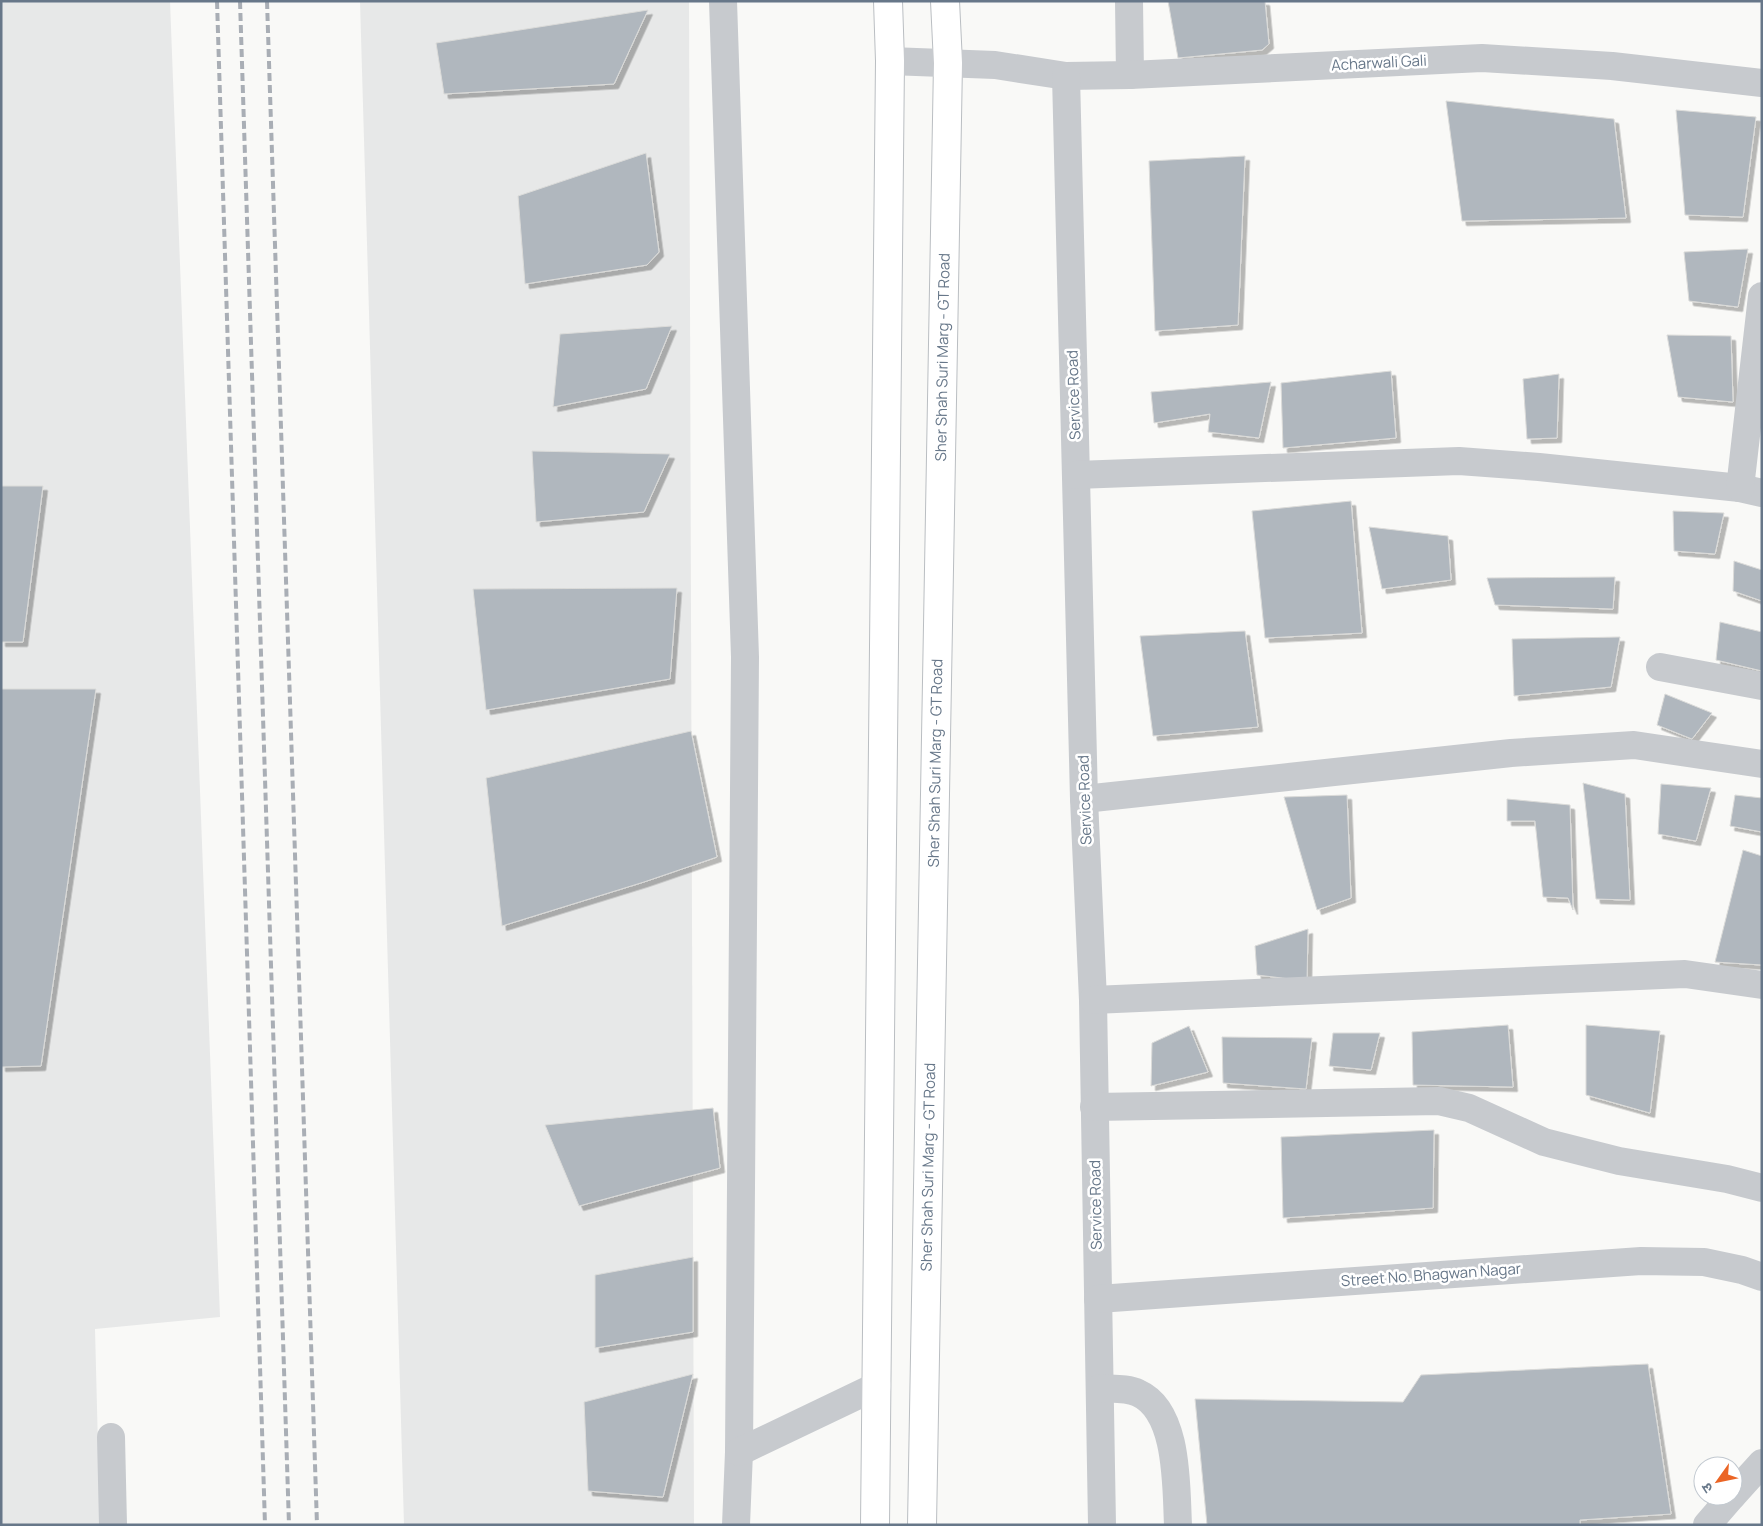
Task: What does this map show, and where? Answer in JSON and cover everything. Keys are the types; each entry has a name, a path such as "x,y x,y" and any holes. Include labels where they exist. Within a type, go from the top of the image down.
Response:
{"main road":[{"path":"876,1525 890,61 888,1"},
{"name":"Sher Shah Suri Marg - GT Road","path":"922,1525 948,63 945,1"}],"street":[{"path":"723,1 745,657 740,1452 736,1525"},
{"path":"1128,1 1130,75"},
{"name":"Acharwali Gali","path":"890,61 995,65 1066,76 1130,75 1482,58 1612,66 1762,84"},
{"name":"Service Road","path":"1066,76 1084,799 1093,1000 1102,1525"},
{"path":"1076,475 1459,461 1539,467 1751,491 1762,296"},
{"path":"1660,668 1762,686"},
{"path":"1084,799 1511,753 1634,745 1762,764"},
{"path":"1093,1000 1685,974 1762,985"},
{"path":"1094,1107 1440,1101 1470,1108 1544,1142 1619,1161 1727,1179 1762,1188"},
{"name":"Street No. Bhagwan Nagar","path":"1098,1298 1641,1261 1704,1262 1742,1270 1762,1277"},
{"path":"740,1452 877,1386"},
{"path":"1100,1388 1137,1392 1148,1399 1162,1416 1172,1441 1178,1525"},
{"path":"111,1437 113,1525"},
{"path":"1743,1485 1762,1463"},
{"path":"1707,1525 1724,1506"}],"shaded area":[{"path":"1,1 170,1 220,1317 95,1329 100,1525 1,1525"},
{"path":"360,1 689,1 694,1525 404,1525"}],"building":[{"path":"1168,1 1265,1 1269,44 1262,50 1178,58"},
{"path":"648,10 614,84 444,94 436,43"},
{"path":"1446,101 1614,119 1626,218 1462,221"},
{"path":"1676,110 1756,117 1743,217 1685,215"},
{"path":"646,153 659,252 647,265 525,284 518,196"},
{"path":"1245,156 1238,325 1155,331 1149,161"},
{"path":"1748,249 1738,307 1689,301 1684,252"},
{"path":"672,326 646,389 553,407 560,334"},
{"path":"1667,335 1731,336 1733,402 1678,397"},
{"path":"1391,371 1396,438 1283,448 1281,383"},
{"path":"1559,374 1557,438 1527,439 1523,379"},
{"path":"1271,382 1259,438 1208,432 1210,414 1154,423 1151,392"},
{"path":"532,451 670,454 644,512 536,522"},
{"path":"1,486 43,486 23,642 1,642"},
{"path":"1351,501 1362,633 1265,638 1252,511"},
{"path":"1673,511 1724,513 1715,554 1674,551"},
{"path":"1369,527 1448,536 1451,580 1382,589"},
{"path":"1734,561 1762,570 1762,601 1733,591"},
{"path":"1615,577 1613,609 1495,605 1487,578"},
{"path":"677,588 670,679 486,710 473,589"},
{"path":"1720,622 1762,632 1762,671 1716,660"},
{"path":"1245,631 1258,727 1153,736 1140,636"},
{"path":"1620,637 1611,687 1514,696 1512,639"},
{"path":"1,689 96,689 41,1066 1,1067"},
{"path":"1665,694 1712,713 1692,739 1657,725"},
{"path":"691,731 717,857 502,926 486,778"},
{"path":"1583,783 1625,794 1630,900 1596,899"},
{"path":"1661,784 1711,788 1696,841 1658,834"},
{"path":"1347,795 1351,898 1317,910 1284,797"},
{"path":"1735,795 1762,798 1762,832 1730,826"},
{"path":"1507,799 1570,805 1573,910 1568,898 1543,897 1535,821 1507,821"},
{"path":"1743,850 1762,856 1762,965 1715,962"},
{"path":"1308,929 1307,981 1257,975 1255,946"},
{"path":"1508,1025 1513,1087 1413,1085 1412,1032"},
{"path":"1586,1025 1660,1031 1650,1113 1586,1095"},
{"path":"1189,1026 1208,1072 1151,1086 1152,1043"},
{"path":"1333,1033 1380,1033 1371,1070 1329,1066"},
{"path":"1222,1037 1312,1038 1306,1089 1223,1083"},
{"path":"713,1108 720,1168 579,1206 545,1125"},
{"path":"1434,1130 1433,1208 1283,1218 1281,1137"},
{"path":"693,1257 693,1332 595,1348 595,1275"},
{"path":"1648,1364 1671,1514 1580,1520 1580,1525 1207,1525 1195,1399 1403,1402 1421,1375"},
{"path":"693,1374 663,1497 588,1491 584,1402"}],"railway":[{"path":"217,1 265,1525"},
{"path":"240,1 289,1525"},
{"path":"267,1 317,1525"}]}
